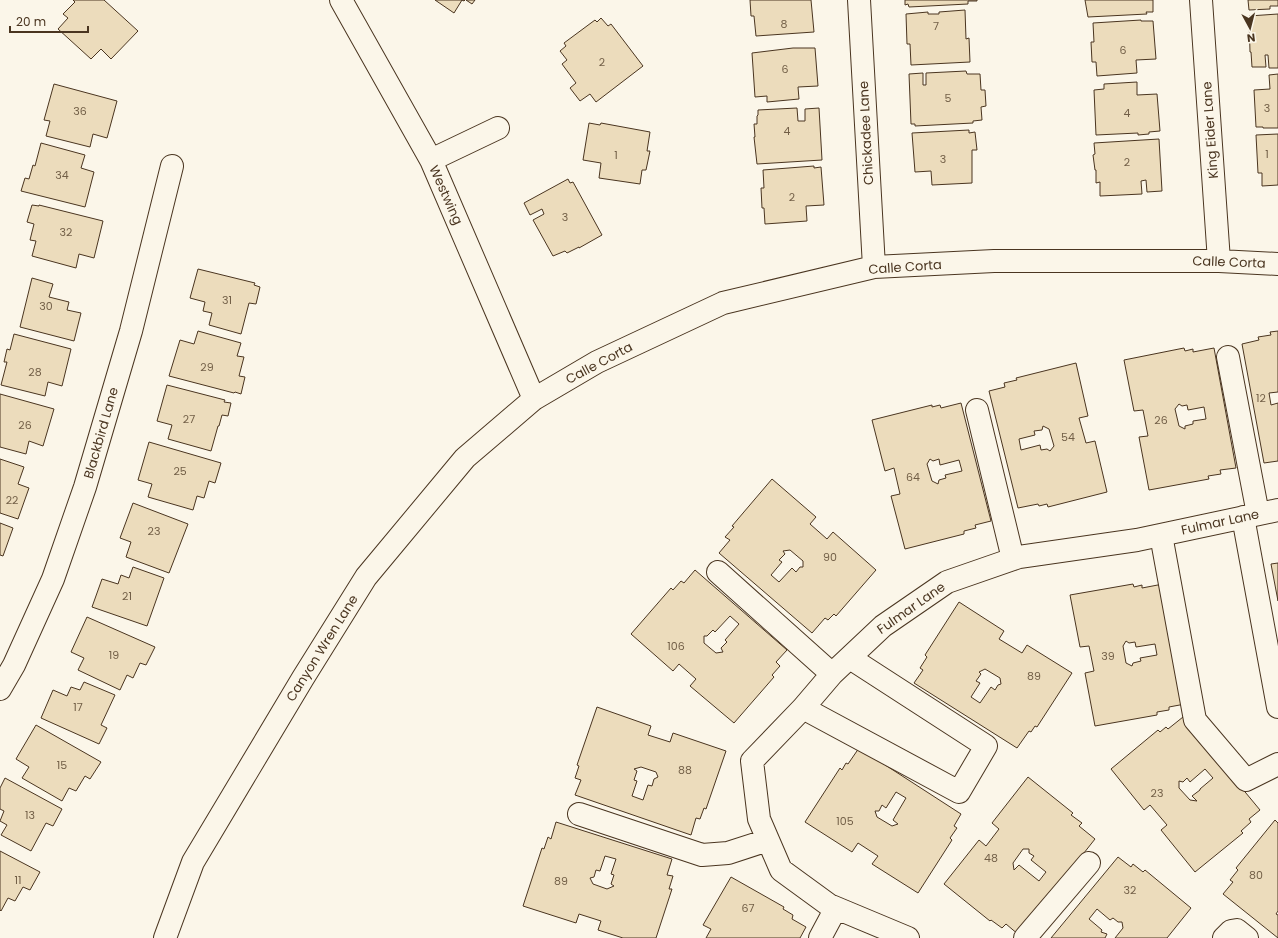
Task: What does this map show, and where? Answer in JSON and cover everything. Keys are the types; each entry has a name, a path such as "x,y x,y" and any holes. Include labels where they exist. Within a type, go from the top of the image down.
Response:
{"street":[{"name":"Westwing","path":"342,0 431,160 534,399"},
{"name":"Chickadee Lane","path":"859,0 874,267"},
{"name":"King Eider Lane","path":"1201,0 1219,260"},
{"path":"431,160 498,128"},
{"name":"Blackbird Lane","path":"0,689 14,666 53,579 85,488 131,330 172,166"},
{"name":"Calle Corta","path":"534,399 597,362 723,304 874,267 994,261 1219,260 1278,264"},
{"path":"1228,357 1260,514 1278,707"},
{"name":"Canyon Wren Lane","path":"165,938 194,862 303,678 366,577 465,458 534,399"},
{"path":"977,410 1013,560"},
{"name":"Fulmar Lane","path":"836,908 829,905 781,870 759,819 752,761 803,708 832,674 883,626 947,582 1019,557 1137,540 1260,514"},
{"path":"1161,535 1195,720 1246,780 1278,764"},
{"path":"718,572 832,674"},
{"path":"803,708 959,792 986,746 850,658"},
{"path":"579,814 702,855 728,853 768,840"},
{"path":"1025,938 1089,863"},
{"path":"820,938 836,908 907,938"},
{"path":"1224,938 1230,930 1237,930 1247,938"}],"building":[{"path":"73,0 104,0 138,31 111,59 101,49 91,59 58,29 68,18 63,14 75,2"},
{"path":"435,0 462,0 454,13"},
{"path":"466,0 475,0 472,4"},
{"path":"750,0 811,0 814,32 756,36 754,16 751,16"},
{"path":"905,0 977,1 968,1 968,4 909,7 908,4 905,5"},
{"path":"1085,0 1153,0 1153,12 1146,12 1147,14 1088,17"},
{"path":"1248,0 1278,0 1278,6 1270,6 1270,9 1249,10"},
{"path":"965,10 966,39 969,38 970,62 911,65 910,44 907,44 906,14 928,12 928,14 939,14 939,12"},
{"path":"1278,14 1278,68 1269,68 1268,55 1265,55 1266,67 1252,67 1249,16"},
{"path":"601,18 608,26 611,24 643,66 596,102 590,94 580,101 570,88 576,83 562,64 567,60 560,51 566,46 564,43 595,20 597,22"},
{"path":"1141,20 1153,21 1156,59 1136,60 1137,73 1097,76 1096,62 1092,62 1091,42 1094,42 1093,23"},
{"path":"793,48 815,48 818,86 798,87 799,99 767,102 767,96 755,97 752,53"},
{"path":"966,71 967,74 980,74 981,90 985,90 986,106 981,107 982,120 973,121 973,123 915,126 915,124 911,124 909,74 923,73 923,85 926,85 926,73"},
{"path":"1278,74 1278,128 1256,127 1254,90 1270,89 1269,75"},
{"path":"1137,82 1137,95 1157,94 1160,131 1138,135 1138,133 1096,135 1094,90 1104,89 1104,84"},
{"path":"54,84 117,101 107,138 93,134 90,147 46,136 50,121 44,120"},
{"path":"797,108 798,121 805,121 805,109 819,108 822,160 757,164 754,124 757,124 758,110"},
{"path":"589,123 600,125 601,123 650,132 647,151 650,151 646,170 642,170 640,184 599,178 601,163 583,160"},
{"path":"969,130 969,133 975,132 977,150 972,150 972,183 932,185 931,171 915,172 912,133"},
{"path":"1278,134 1278,185 1262,186 1262,173 1258,173 1256,135"},
{"path":"1159,139 1162,191 1147,192 1146,180 1141,181 1142,194 1100,196 1100,182 1096,183 1096,170 1093,155 1095,154 1094,143"},
{"path":"41,143 85,155 81,168 94,172 85,207 21,191 25,178 29,179 33,165 35,166"},
{"path":"814,166 814,168 821,167 824,205 806,206 807,221 765,224 764,208 762,208 761,188 764,188 763,170"},
{"path":"568,179 570,183 573,182 602,235 579,248 567,253 565,251 553,256 533,220 544,214 542,209 530,215 524,203"},
{"path":"32,205 39,205 103,221 94,258 79,254 76,268 32,256 36,241 30,240 34,224 27,222"},
{"path":"198,269 255,283 254,285 260,287 256,304 249,303 241,334 209,325 212,313 203,311 205,302 190,298"},
{"path":"32,278 53,284 49,297 69,302 67,310 81,313 74,341 20,327"},
{"path":"198,331 241,343 237,356 244,357 239,376 245,377 241,394 169,376 180,340 194,344"},
{"path":"1278,331 1278,392 1269,393 1271,405 1278,403 1278,461 1264,463 1242,344 1259,340 1258,337 1271,335 1270,332"},
{"path":"14,334 71,349 62,386 48,382 45,396 1,385 7,362 4,362 7,349 10,350"},
{"path":"1184,348 1185,351 1193,349 1193,352 1214,348 1236,468 1220,470 1221,474 1208,476 1209,479 1149,490 1139,437 1148,436 1143,410 1134,411 1124,360","holes":["1179,404 1182,406 1187,405 1188,410 1204,407 1206,419 1193,421 1193,424 1185,426 1185,429 1179,426 1175,409"]},
{"path":"1076,363 1088,416 1079,418 1086,443 1095,441 1107,492 1048,507 1047,504 1039,506 1038,504 1018,508 989,391 1005,387 1004,383 1017,380 1016,378","holes":["1043,426 1049,429 1054,446 1050,451 1047,449 1041,450 1040,445 1021,450 1019,439 1035,435 1034,431 1042,430"]},
{"path":"167,385 225,400 224,402 231,403 228,416 222,415 211,451 168,439 172,425 157,421"},
{"path":"0,394 54,409 43,446 29,441 26,454 0,447"},
{"path":"961,403 991,521 975,525 976,528 964,531 964,534 905,549 891,496 900,494 894,468 885,471 872,420 932,405 932,407 940,405 941,408","holes":["930,459 933,461 939,459 940,465 959,460 962,471 945,475 946,478 939,480 938,484 932,481 927,464"]},
{"path":"149,442 221,463 215,483 209,481 204,498 197,496 193,510 148,497 152,484 138,480"},
{"path":"0,459 24,467 18,484 29,488 18,519 0,513"},
{"path":"772,479 816,517 810,524 827,539 833,532 876,570 836,616 834,614 828,620 825,618 812,633 719,553 730,540 725,537 734,527 732,526","holes":["790,550 803,561 803,567 800,567 796,572 792,568 779,582 771,575 782,562 779,560 785,554 783,551"]},
{"path":"133,503 188,524 169,573 126,557 131,542 120,538"},
{"path":"0,523 13,528 3,556 0,555"},
{"path":"1278,563 1278,601 1271,564"},
{"path":"133,567 164,578 147,626 92,607 102,579 118,584 121,575 129,578"},
{"path":"695,570 787,650 776,662 780,666 772,675 774,677 734,723 690,686 696,679 679,664 673,671 631,634 671,588 673,590 681,581 684,583","holes":["730,616 739,624 725,640 727,642 721,648 723,652 716,653 704,643 704,636 707,636 713,630 715,632"]},
{"path":"1133,584 1134,587 1142,585 1142,588 1163,584 1185,704 1169,707 1169,710 1157,712 1157,715 1095,726 1085,673 1094,671 1089,646 1080,647 1070,595","holes":["1126,641 1129,643 1135,642 1136,647 1155,644 1157,655 1140,658 1141,661 1133,663 1132,666 1126,663 1123,646"]},
{"path":"959,602 1004,631 999,639 1022,653 1027,645 1072,673 1037,727 1035,726 1031,732 1029,731 1017,748 914,683 923,670 920,668 927,657 925,655","holes":["985,669 1000,678 1001,684 998,685 995,690 991,687 980,703 971,697 980,683 976,681 981,674 979,672"]},
{"path":"87,617 155,647 146,665 140,663 133,678 127,675 120,690 78,670 84,658 71,652"},
{"path":"84,682 115,695 101,725 107,728 99,744 41,718 53,690 67,696 71,687 80,690"},
{"path":"597,707 651,726 648,735 670,742 673,733 726,751 706,809 704,808 700,819 696,818 691,835 575,795 581,780 575,778 579,766 577,765","holes":["641,767 656,772 658,777 654,779 652,786 648,785 643,800 632,796 637,781 634,780 637,771 634,769"]},
{"path":"1183,717 1260,810 1249,819 1251,822 1241,831 1243,833 1195,872 1161,830 1167,825 1150,805 1144,810 1111,769 1158,730 1160,732 1166,727 1168,729","holes":["1205,769 1213,778 1192,796 1197,801 1190,800 1179,788 1179,781 1183,782 1187,778 1190,782"]},
{"path":"36,725 101,762 90,779 85,776 76,791 69,788 62,801 22,778 29,767 16,759"},
{"path":"859,748 961,814 954,826 957,828 950,838 952,840 918,893 872,864 878,856 858,843 852,852 805,822 840,768 842,770 846,763 848,764","holes":["896,792 906,798 893,820 898,824 892,826 877,817 875,811 879,811 882,805 886,808"]},
{"path":"1028,777 1073,813 1071,815 1082,823 1079,826 1095,839 1019,935 1006,924 1002,928 991,920 990,921 944,884 979,840 986,846 999,829 992,823","holes":["1023,849 1029,849 1029,853 1034,856 1031,860 1046,872 1039,881 1019,865 1014,870 1013,863"]},
{"path":"5,778 62,809 53,826 46,823 31,851 1,835 7,825 0,821 4,811 0,809 0,788"},
{"path":"1275,820 1278,823 1278,911 1276,914 1278,915 1278,938 1223,894 1233,882 1230,880 1238,870 1236,868"},
{"path":"556,822 672,859 667,875 673,876 669,889 672,889 656,938 623,938 598,930 601,921 579,914 576,923 523,906 542,848 544,849 548,837 551,839","holes":["605,856 616,859 611,874 614,875 611,884 614,886 607,889 593,884 590,878 594,877 596,870 600,871"]},
{"path":"0,851 40,872 30,890 23,887 15,901 8,898 1,911 0,910"},
{"path":"1118,857 1131,867 1133,864 1143,872 1145,870 1191,908 1167,938 1115,938 1123,928 1122,922 1118,922 1113,918 1110,920 1097,909 1089,919 1102,930 1101,932 1107,934 1105,938 1051,938"},
{"path":"731,877 784,907 783,909 793,915 792,919 806,927 800,938 706,938 711,929 703,925"}]}
